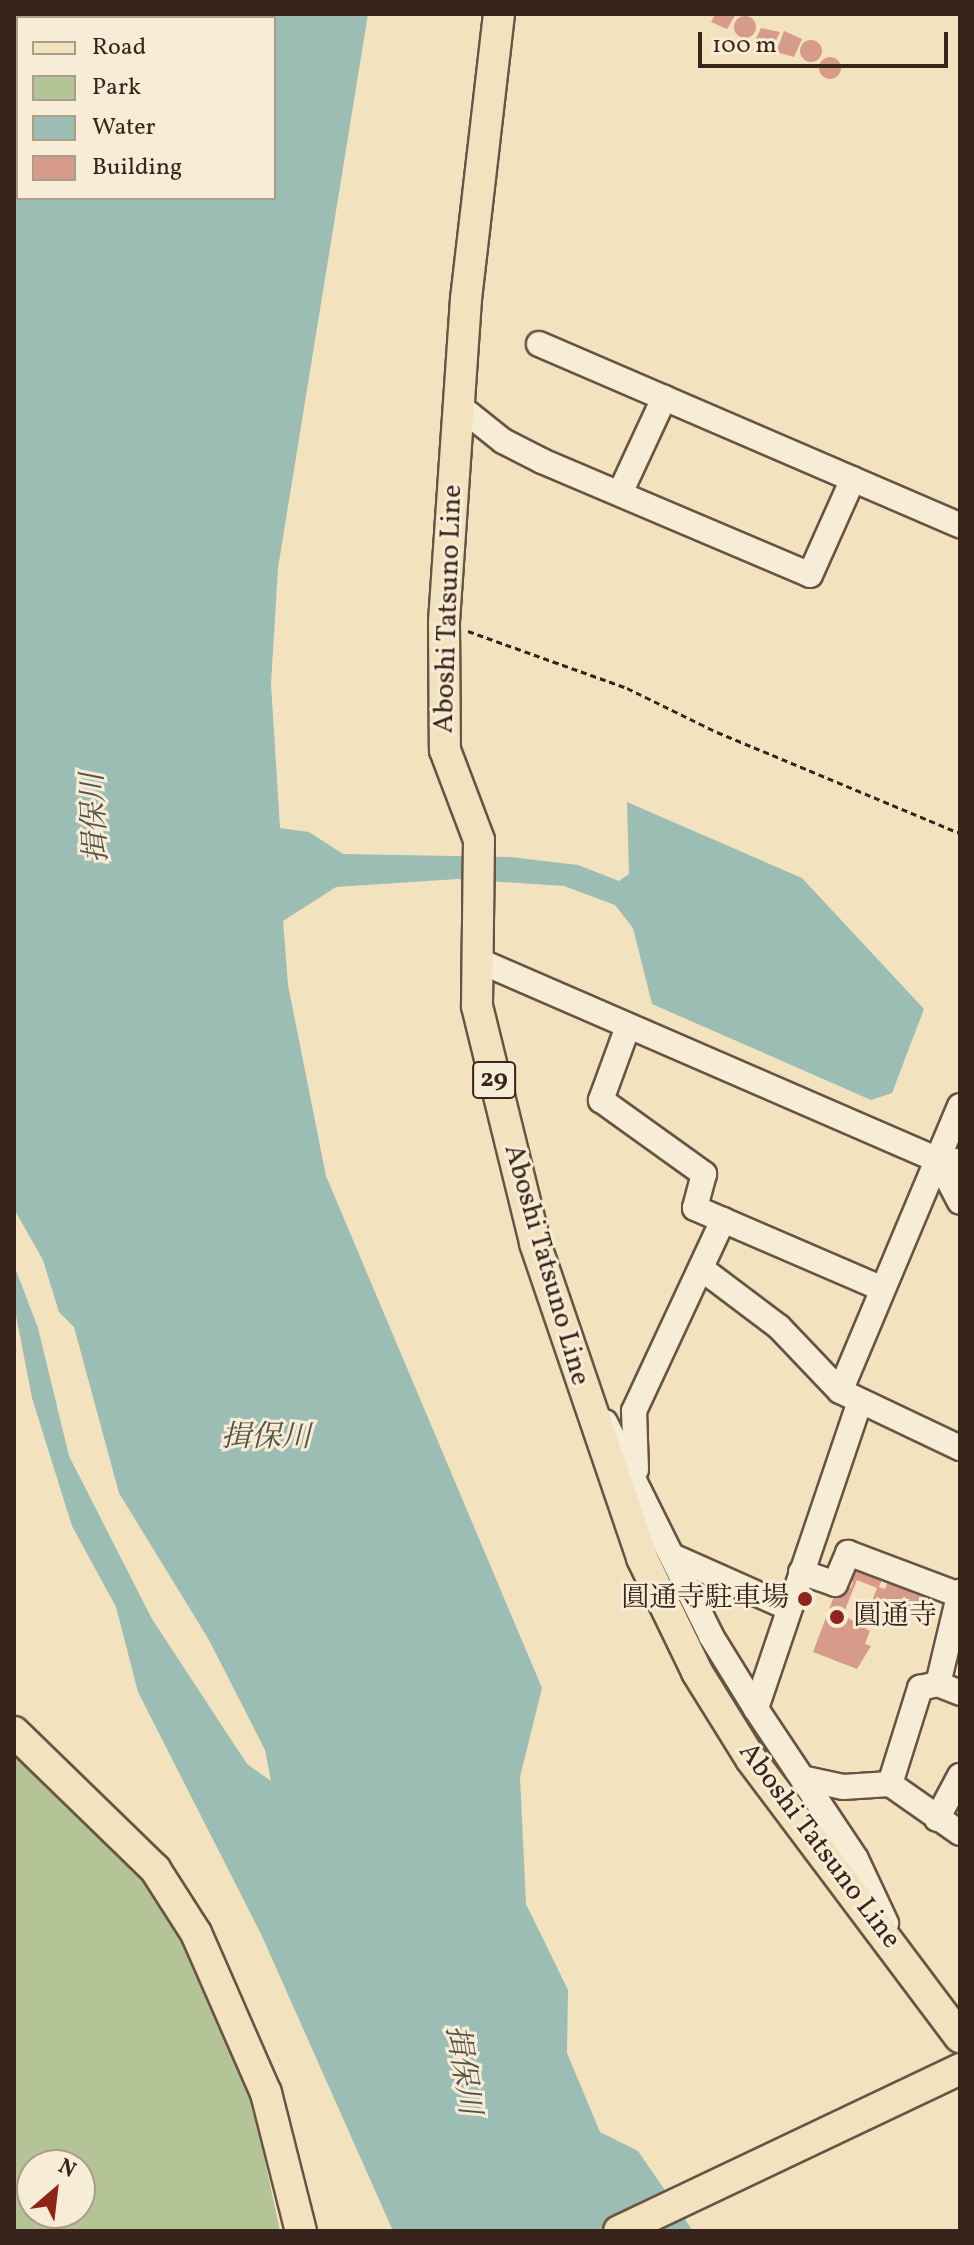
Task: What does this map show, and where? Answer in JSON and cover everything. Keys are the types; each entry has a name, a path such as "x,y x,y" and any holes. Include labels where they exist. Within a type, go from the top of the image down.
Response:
{"main road":[{"name":"Aboshi Tatsuno Line","path":"499,14 459,406 444,622 445,750 479,840 475,959 477,1006 506,1130 585,1397 642,1558 697,1672 751,1759 900,1953 960,2037"},
{"path":"14,1732 155,1869 196,1933 266,2093 301,2231"},
{"path":"619,2231 959,2070"}],"street":[{"path":"539,344 960,525"},
{"path":"620,493 664,398"},
{"path":"459,406 503,441 810,575 853,479"},
{"path":"475,959 627,1029 949,1160"},
{"path":"627,1029 601,1100 704,1174 695,1208 881,1288"},
{"path":"756,1709 801,1572 881,1288 949,1160 960,1106"},
{"path":"949,1160 960,1202"},
{"path":"636,1477 634,1411 723,1220"},
{"path":"702,1269 779,1327 850,1397 960,1448"},
{"path":"585,1397 636,1477 672,1556 756,1709 806,1779 856,1859 900,1953"},
{"path":"801,1572 835,1584 848,1553 960,1594 949,1688 920,1688 890,1784"},
{"path":"672,1556 789,1608"},
{"path":"937,1819 960,1776"},
{"path":"806,1779 843,1787 890,1784 960,1833"}],"path":[{"path":"444,622 627,688 717,732 960,833"}],"green space":[{"path":"14,1742 71,1794 181,1929 248,2082 280,2231 14,2231"}],"water":[{"name":"揖保川","path":"14,14 368,14 278,568 271,684 280,828 309,832 343,854 510,857 578,865 619,881 629,874 627,802 802,878 924,1009 892,1093 871,1100 652,1004 633,928 615,905 564,886 458,879 336,887 283,921 288,985 326,1176 542,1688 520,1777 526,1904 568,1990 567,2053 600,2132 638,2151 693,2231 393,2231 261,1934 138,1692 116,1607 72,1526 32,1398 14,1305 14,1265 38,1328 69,1456 152,1619 247,1764 271,1781 265,1750 209,1640 119,1493 74,1327 59,1312 43,1260 14,1209"}],"building":[{"path":"715,14 736,14 727,29 711,22"},
{"path":"745,16 753,19 756,27 753,35 745,38 737,35 734,27 737,19"},
{"path":"761,28 780,32 772,49 755,41"},
{"path":"784,31 802,39 794,57 776,52"},
{"path":"811,40 819,43 822,51 819,59 811,62 803,59 800,51 803,43"},
{"path":"830,57 838,60 841,68 838,76 830,79 822,76 819,68 822,60"},
{"name":"圓通寺","path":"848,1563 883,1577 879,1587 885,1589 890,1576 925,1592 914,1611 872,1601 877,1588 857,1580 843,1615 870,1631 865,1644 871,1646 857,1669 813,1652 839,1583 851,1588 853,1582 842,1578"}],"place":[{"name":"圓通寺駐車場","path":"805,1599"},
{"name":"圓通寺","path":"837,1617"}]}
